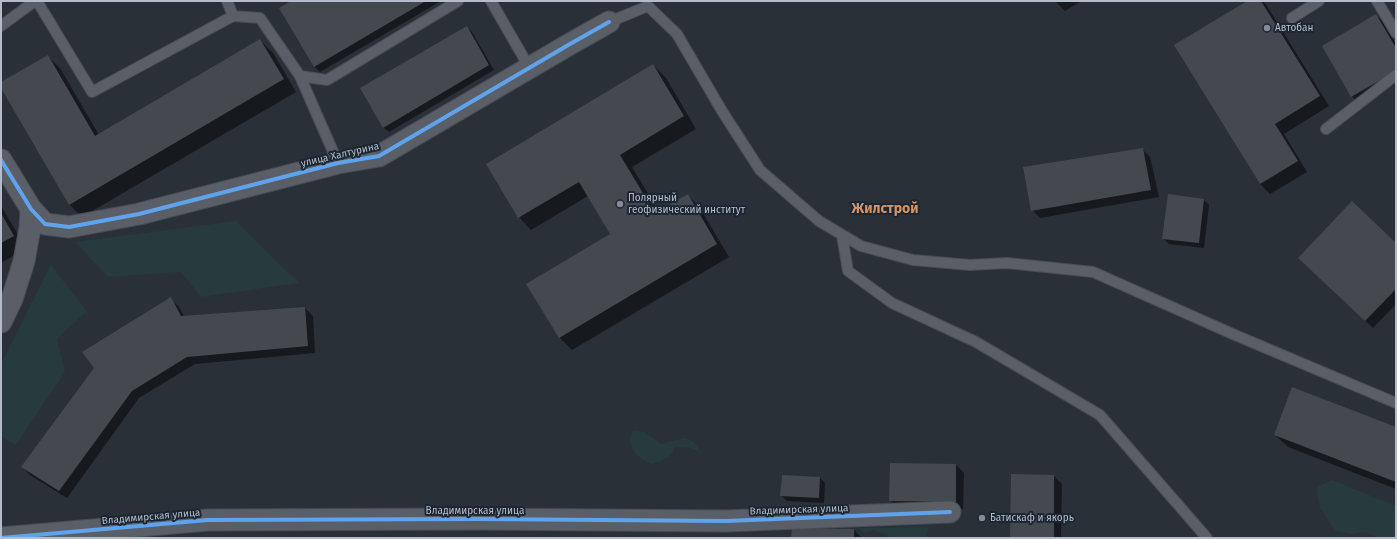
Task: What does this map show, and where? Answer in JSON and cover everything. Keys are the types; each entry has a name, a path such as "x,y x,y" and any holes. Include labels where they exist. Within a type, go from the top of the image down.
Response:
{"street":[{"name":"улица Халтурина","path":"1,160 31,208 45,224 69,227 139,214 338,163 379,156 609,22"},
{"path":"1,322 6,303 24,261 30,228 31,208"},
{"name":"Владимирская улица","path":"1,538 79,535 208,520 478,519 726,521 950,512"}],"lane":[{"path":"1,26 36,1 92,92 233,16 260,18 300,76 338,163"},
{"path":"227,1 233,16"},
{"path":"300,76 327,80 458,1"},
{"path":"491,1 529,68"},
{"path":"1292,18 1319,1"},
{"path":"1377,1 1396,33"},
{"path":"609,22 651,3 677,34 722,111 760,170 819,221 861,246 913,260 970,265 1007,264 1093,272 1235,335 1396,403"},
{"path":"1326,129 1396,76"},
{"path":"842,235 848,271 892,303 976,342 1100,415 1207,538"}],"green space":[{"path":"236,221 299,283 201,297 181,272 108,277 75,242"},
{"path":"51,265 87,311 57,339 65,372 16,445 1,436 1,364"},
{"path":"633,430 645,432 660,444 685,438 693,441 701,452 690,448 675,447 671,455 658,463 659,461 652,464 643,460 636,454 629,441"},
{"path":"1332,480 1396,506 1396,538 1379,538 1365,532 1351,534 1336,531 1320,508 1317,490 1319,486"},
{"path":"929,527 926,536 927,538 890,538 887,535 874,530 863,533 858,528"}],"building":[{"path":"291,1 426,1 314,67 279,8"},
{"path":"1247,1 1261,1 1320,96 1275,124 1298,161 1260,184 1174,45"},
{"path":"1376,14 1396,48 1396,71 1351,97 1322,46"},
{"path":"467,26 489,65 383,128 360,88"},
{"path":"260,39 284,79 69,205 1,88 1,82 48,55 95,136"},
{"name":"Полярный геофизический институт","path":"653,64 684,116 620,155 655,213 688,194 717,244 559,338 526,284 610,234 579,182 518,218 486,164"},
{"path":"1143,148 1151,190 1031,211 1023,167"},
{"path":"1168,194 1204,199 1199,243 1162,239"},
{"path":"1352,201 1396,243 1396,289 1365,321 1298,258"},
{"path":"1,213 14,236 1,243"},
{"path":"171,297 181,316 305,307 308,346 187,357 132,391 59,491 21,467 94,368 82,352"},
{"path":"1292,387 1396,427 1396,482 1274,435"},
{"path":"890,463 956,464 956,502 889,501"},
{"path":"1011,474 1054,475 1054,538 1010,538"},
{"path":"782,475 820,477 819,498 780,496"},
{"path":"792,528 854,529 854,538 791,538"}],"cycle path":[{"path":"1,160 31,209 45,224 69,227 139,214 338,163 379,156 609,22"},
{"path":"1,538 208,520 478,519 726,521 950,512"}],"place":[{"name":"Автобан","path":"1267,28"},
{"name":"Полярный геофизический институт","path":"620,204"},
{"name":"Батискаф и якорь","path":"982,518"}],"district":[{"name":"Жилстрой","path":"885,209"}]}
